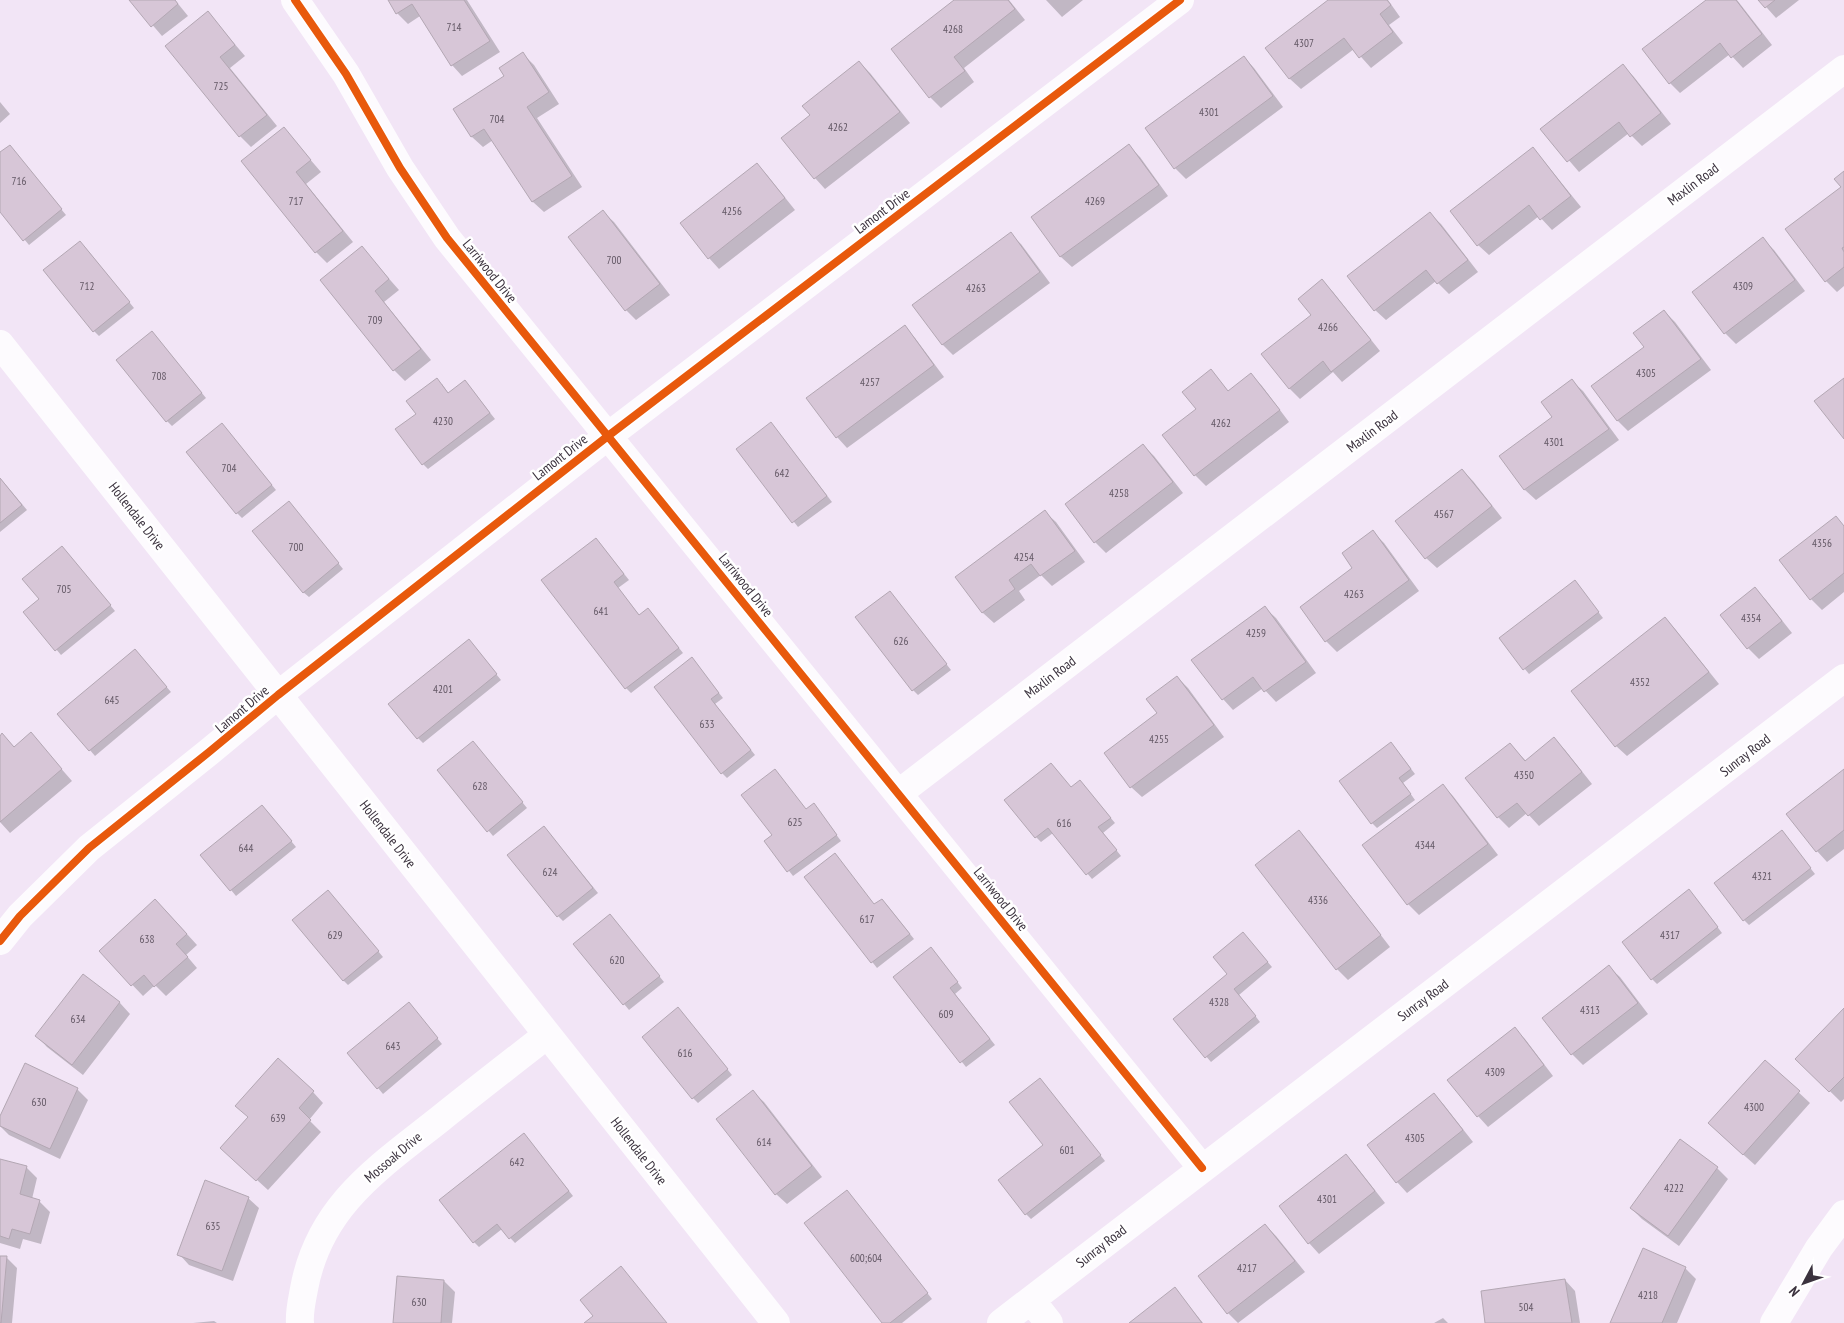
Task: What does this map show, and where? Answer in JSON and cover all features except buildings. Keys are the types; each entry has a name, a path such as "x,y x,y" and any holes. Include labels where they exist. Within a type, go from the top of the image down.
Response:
{"street":[{"name":"Larriwood Drive","path":"295,0 346,74 400,168 447,238 1202,1168"},
{"name":"Lamont Drive","path":"0,941 20,916 88,848 209,752 278,694 608,436 1180,0"},
{"name":"Maxlin Road","path":"899,793 1844,68"},
{"name":"Hollendale Drive","path":"5,360 278,694 776,1323"},
{"name":"Sunray Road","path":"1001,1323 1844,678"},
{"name":"Mossoak Drive","path":"300,1323 308,1268 319,1241 342,1204 370,1174 547,1035"},
{"path":"1774,1323 1818,1248 1844,1214"},
{"path":"1031,1300 1049,1323"}],"cycle path":[{"path":"295,0 346,74 400,168 447,238 1202,1168"},
{"path":"0,941 20,916 89,848 278,695 608,436 1180,0"}]}
